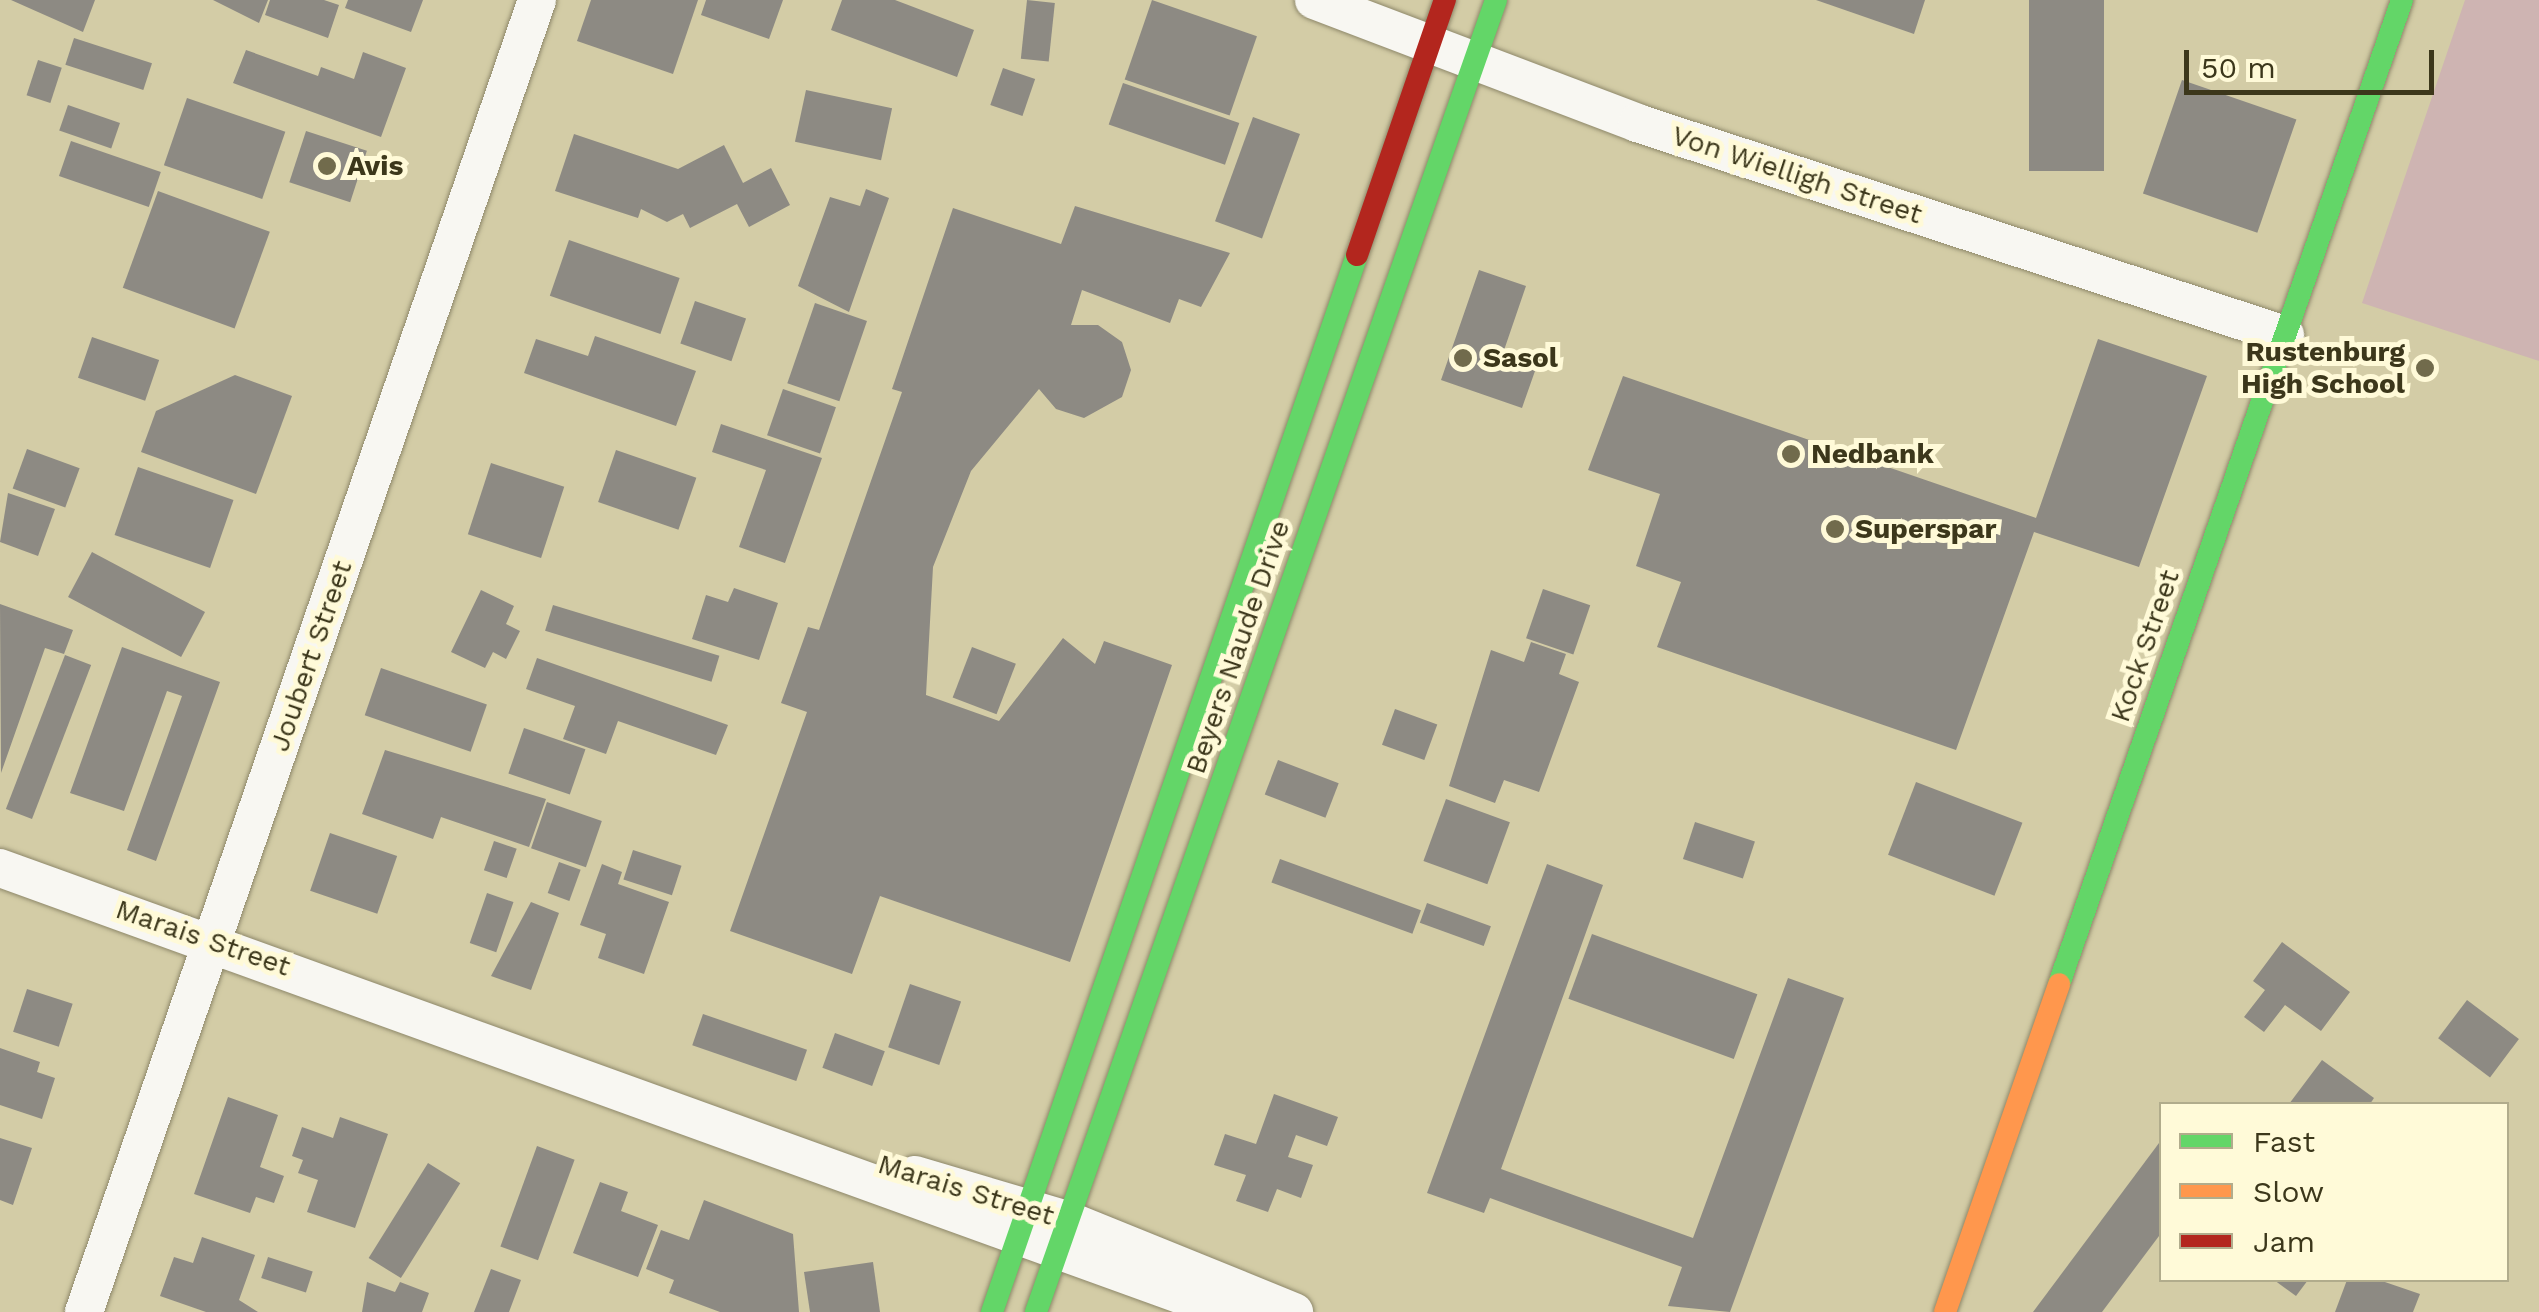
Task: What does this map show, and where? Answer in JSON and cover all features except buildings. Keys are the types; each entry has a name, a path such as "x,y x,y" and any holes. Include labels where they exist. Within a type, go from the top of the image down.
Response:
{"street":[{"name":"Joubert Street","path":"84,1312 538,0"},
{"name":"Von Wielligh Street","path":"1314,0 1478,59 1637,124 2285,335"},
{"name":"Beyers Naude Drive","path":"992,1312 1018,1222 1445,0"},
{"name":"Beyers Naude Drive","path":"1036,1312 1496,0"},
{"name":"Kock Street","path":"1945,1312 2402,0"},
{"name":"Marais Street","path":"0,868 213,940 629,1093 1294,1312"},
{"name":"Marais Street","path":"1063,1237 1229,1312"}],"shaded area":[{"path":"2465,0 2539,0 2539,361 2362,303"}],"traffic: fast":[{"path":"1036,1312 1496,0"},
{"path":"2059,984 2402,0"},
{"path":"992,1312 1357,255"}],"traffic: slow":[{"path":"1945,1312 2059,984"}],"traffic: jam":[{"path":"1357,255 1445,0"}],"place":[{"name":"Avis","path":"327,166"},
{"name":"Sasol","path":"1463,358"},
{"name":"Rustenburg High School","path":"2425,368"},
{"name":"Nedbank","path":"1791,454"},
{"name":"Superspar","path":"1835,529"}]}
